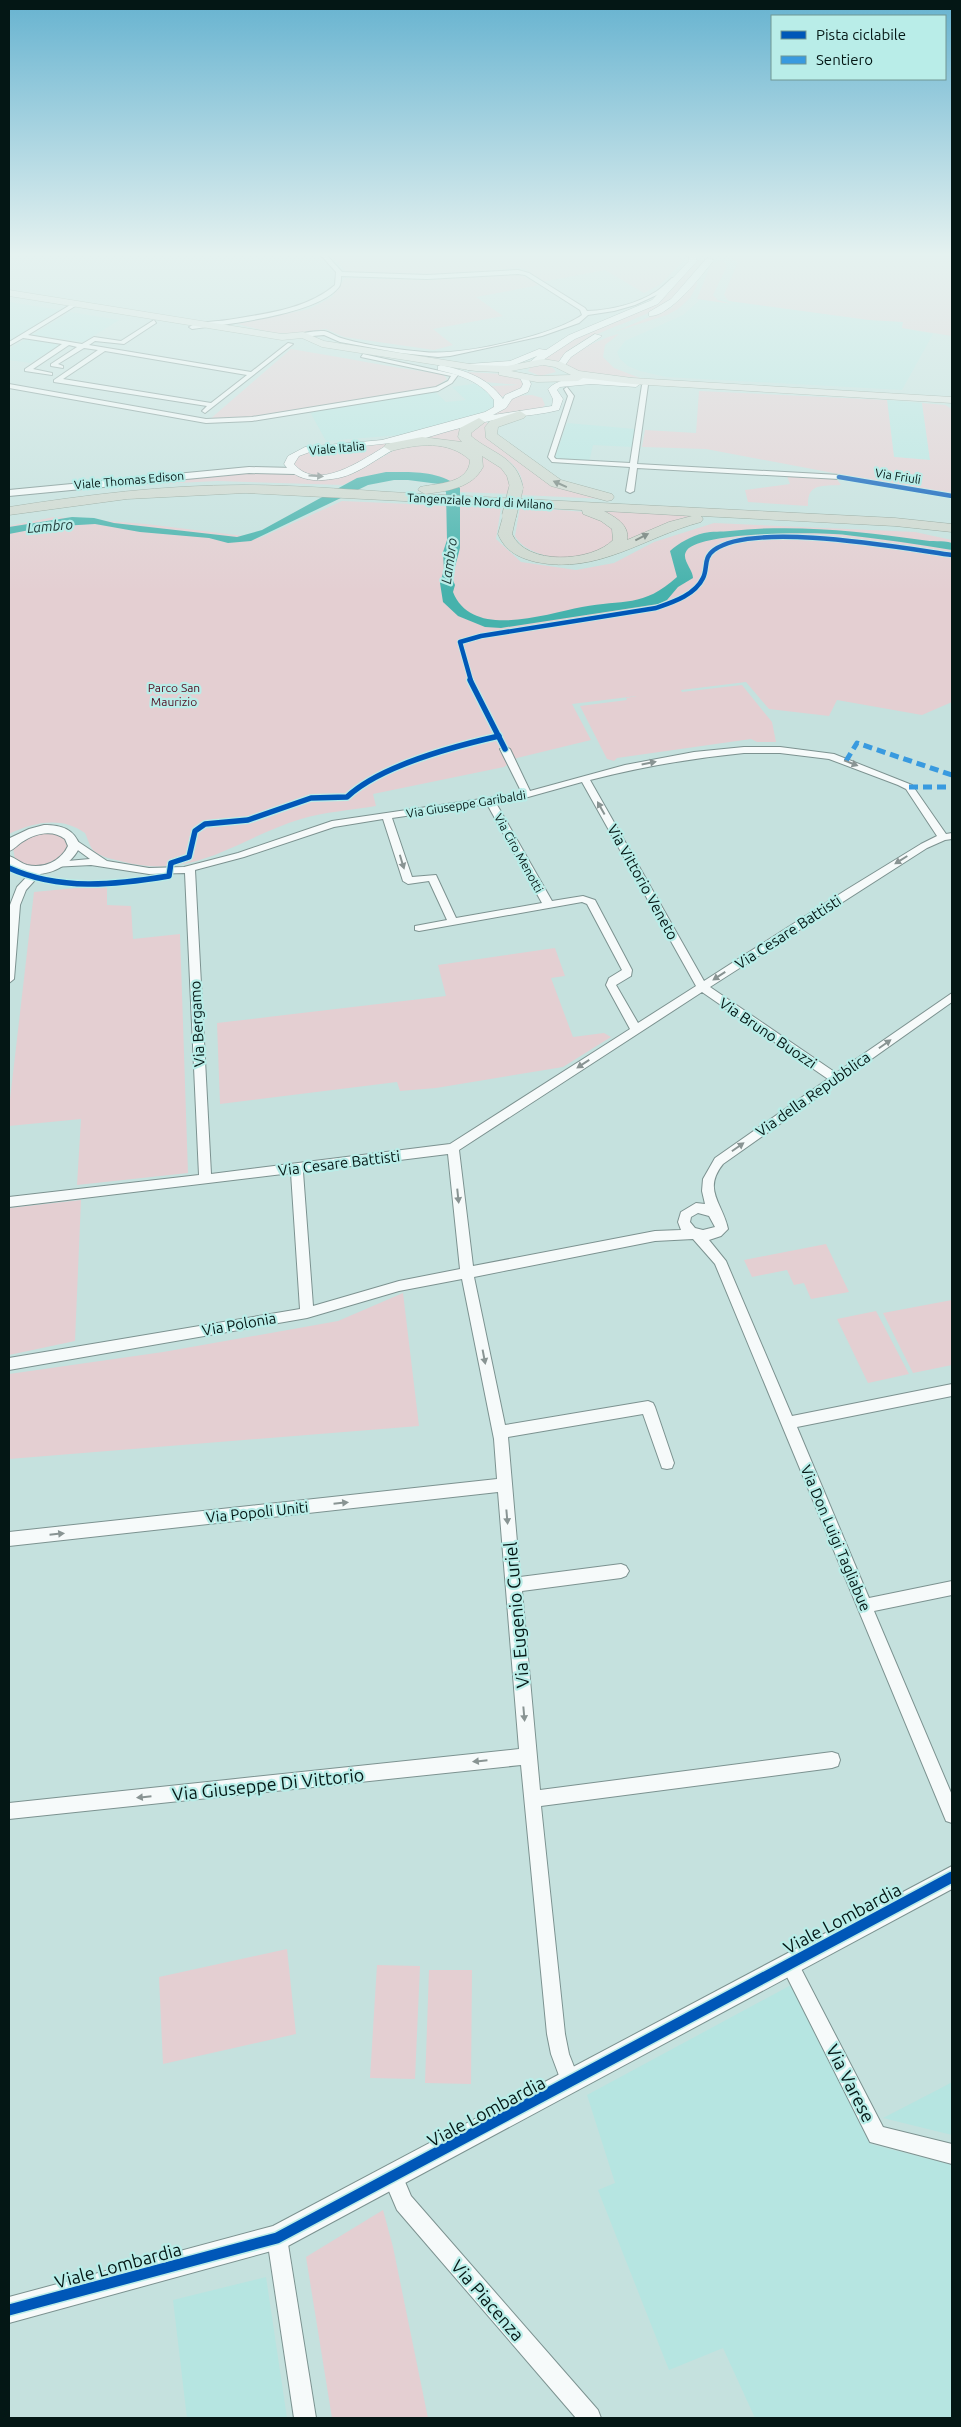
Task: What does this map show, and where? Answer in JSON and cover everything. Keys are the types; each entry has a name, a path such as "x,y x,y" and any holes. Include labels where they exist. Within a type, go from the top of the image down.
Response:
{"highway":[{"path":"520,414 494,424 491,427 492,435 548,478 566,487 600,496 668,506"},
{"path":"479,422 465,430 466,440 509,463 520,478 506,534 514,548 533,557 565,562 597,559 662,528 698,518 848,520 952,533"},
{"path":"392,447 424,441 456,445 484,453 505,464 516,478 518,488"},
{"path":"438,496 473,474 478,464 473,455 456,445"},
{"path":"9,506 130,487 271,486 438,496 583,510 600,514 613,521 621,530 622,535 618,544 613,548 595,556 573,560 549,558 524,550 514,542 510,534 511,516"},
{"path":"9,511 130,487 320,489"},
{"name":"Tangenziale Nord di Milano","path":"469,500 668,506 900,518 952,523"},
{"name":"Tangenziale Nord di Milano","path":"469,500 848,520 952,528"}],"main road":[{"path":"423,365 464,372 484,383 499,400 498,410"},
{"path":"454,365 500,370 526,370 539,365"},
{"path":"465,367 492,365"},
{"path":"526,370 532,365"},
{"path":"556,365 585,375 632,381 952,400"},
{"path":"541,412 549,407 543,385 562,374 561,367"},
{"path":"441,368 526,370 537,379 577,378 640,384"},
{"name":"Viale Italia","path":"526,370 526,390 508,397 503,406 498,410 382,443 308,449 296,454 289,461 294,471 318,477 345,474 392,447 479,422 541,412"},
{"path":"541,412 556,408 558,398 552,389 557,384 577,381 921,400 952,405"},
{"path":"514,394 534,394"}],"street":[{"path":"34,365 27,370 50,374"},
{"path":"54,365 61,367"},
{"path":"42,379 64,365"},
{"path":"34,384 48,386 62,380 85,365"},
{"path":"200,365 252,374"},
{"path":"194,421 261,365"},
{"path":"9,386 194,421 252,419 438,389 450,382 455,376 449,372 413,365"},
{"path":"62,380 212,406"},
{"path":"630,491 634,466 640,384"},
{"path":"567,389 571,396 551,456 552,460 558,462 839,478"},
{"name":"Viale Thomas Edison","path":"9,493 130,487 248,470 289,461"},
{"name":"Viale Thomas Edison","path":"248,470 294,471"},
{"path":"505,749 527,794"},
{"name":"Via Giuseppe Garibaldi","path":"56,865 91,862 149,871 190,869 274,845 316,828 490,802 664,760 739,750 773,749 824,755 846,761 901,782 912,792 948,836"},
{"name":"Via Vittorio Veneto","path":"584,778 702,987"},
{"name":"Via Ciro Menotti","path":"490,802 548,904"},
{"path":"388,816 408,881 432,878 453,922"},
{"path":"11,842 27,832 48,829 67,834 74,843 71,855 56,865 40,869 11,862"},
{"name":"Via Cesare Battisti","path":"9,1202 434,1152 453,1148 850,892 948,836"},
{"name":"Via Giuseppe Garibaldi","path":"74,843 90,855 111,865"},
{"path":"9,972 15,905 21,889 21,874 11,862"},
{"path":"21,889 40,869"},
{"name":"Via Bergamo","path":"190,869 205,1179"},
{"path":"419,928 548,904 583,899 591,902 628,970 627,973 611,984 636,1030"},
{"name":"Via Bruno Buozzi","path":"702,987 835,1078"},
{"name":"Via della Repubblica","path":"719,1232 722,1229 720,1219 714,1211 709,1197 710,1170 835,1078 952,997"},
{"name":"Via Eugenio Curiel","path":"453,1148 467,1273 500,1432 528,1756 556,2034 560,2054 571,2082"},
{"path":"297,1168 307,1313"},
{"path":"655,1236 696,1208 714,1211"},
{"path":"685,1215 685,1226 696,1235"},
{"path":"467,1273 655,1236 706,1236 719,1232"},
{"name":"Via Don Luigi Tagliabue","path":"719,1232 720,1261"},
{"name":"Via Don Luigi Tagliabue","path":"696,1235 720,1261 952,1815"},
{"name":"Via Polonia","path":"9,1364 307,1313 399,1286 467,1273"},
{"path":"788,1423 952,1390"},
{"path":"500,1432 648,1407 667,1463"},
{"name":"Via Popoli Uniti","path":"9,1539 504,1486"},
{"path":"513,1585 621,1571"},
{"path":"865,1606 952,1588"},
{"name":"Via Giuseppe Di Vittorio","path":"9,1811 528,1756"},
{"path":"533,1799 832,1760"},
{"name":"Viale Lombardia","path":"9,2310 276,2238 952,1877"},
{"name":"Via Varese","path":"789,1963 877,2135 952,2154"},
{"name":"Via Piacenza","path":"393,2177 404,2203 590,2418"},
{"path":"276,2238 305,2418"}],"shaded area":[{"path":"916,365 902,390 666,377 628,366"},
{"path":"479,383 494,401 494,405 488,412 400,435 326,441 310,412 434,391 446,402 466,400 452,387"},
{"path":"887,400 922,403 930,460 894,457"},
{"path":"567,423 635,429 632,447 593,445 589,462 556,460 555,457"},
{"path":"791,1985 870,2144 952,2165 952,2418 755,2418 723,2348 669,2370 598,2190 615,2183 587,2095"},
{"path":"952,2082 952,2135 883,2118 945,2086"},
{"path":"266,2277 287,2418 187,2418 173,2300"}],"green space":[{"path":"272,365 384,365 443,374 447,379 434,388 252,418 209,420"},
{"path":"544,365 553,368 556,372 540,376 528,371 531,367"},
{"path":"566,365 611,365 640,378 582,374"},
{"path":"466,372 503,374 520,378 525,386 500,398 491,386 519,385 485,382"},
{"path":"699,391 887,400 894,457 930,460 922,403 945,405 952,409 952,493 897,485 706,449 642,447 645,430 696,433"},
{"path":"532,395 542,398 545,405 542,408 403,441 349,471 320,476 302,473 293,466 295,456 322,448 368,446 385,443 486,416 515,396"},
{"path":"486,422 489,424 487,429 528,467 606,499 522,495 523,484 515,466 498,454 470,440 469,431 478,424"},
{"path":"463,427 469,445 421,439"},
{"path":"442,444 469,454 475,466 453,482 411,475 384,474 357,479 343,485 217,481 137,485 138,481 260,470 338,478 356,472 400,447"},
{"path":"475,451 509,471 511,494 460,492 458,486 472,479 482,469"},
{"path":"787,476 836,478 841,485 817,487 810,493 808,506 748,502 745,490 790,484"},
{"name":"Parco San Maurizio","path":"342,501 501,508 496,539 521,562 576,570 614,563 654,542 714,523 915,532 952,540 952,702 922,715 837,700 829,716 769,709 746,682 681,690 682,692 742,685 772,722 776,742 757,742 751,739 617,758 614,761 607,759 580,706 627,700 626,698 637,696 572,704 591,740 517,758 504,767 373,794 376,806 301,819 216,854 173,866 150,866 104,857 93,850 85,833 67,824 38,824 9,834 9,526 54,517 146,524 260,538"},
{"path":"520,507 586,512 607,520 618,539 595,554 586,557 564,558 540,554 521,544 515,536"},
{"path":"601,511 697,516 625,544"},
{"path":"39,833 55,833 67,839 68,850 56,859 43,865 29,865 15,859 13,848 17,843"},
{"path":"107,885 107,905 131,906 133,939 180,934 188,1173 77,1185 81,1119 9,1126 9,1108 34,892"},
{"path":"555,948 565,976 551,978 573,1037 604,1033 611,1037 563,1067 436,1088 400,1091 397,1082 220,1104 217,1023 446,996 438,965"},
{"path":"81,1200 75,1341 9,1355 9,1208"},
{"path":"826,1244 849,1292 811,1299 804,1283 794,1285 787,1270 752,1277 744,1260"},
{"path":"403,1293 419,1426 9,1459 9,1374 163,1352 338,1321"},
{"path":"952,1300 952,1365 913,1373 883,1313"},
{"path":"876,1311 909,1374 868,1383 837,1319"},
{"path":"287,1949 296,2034 163,2064 159,1977"},
{"path":"377,1965 420,1966 415,2079 370,2078"},
{"path":"429,1970 472,1970 471,2084 425,2083"},
{"path":"383,2210 393,2247 428,2418 332,2418 306,2257"}],"water":[{"name":"Lambro","path":"386,472 416,472 435,475 452,482 460,488 460,548 452,578 455,585 453,592 462,607 476,616 492,620 530,618 582,607 632,601 654,594 677,577 670,551 690,538 707,532 802,528 948,542 952,543 952,550 832,534 762,534 715,539 697,544 687,550 685,557 693,578 678,587 667,600 658,604 501,628 485,627 458,616 443,602 440,583 444,570 443,552 447,540 446,492 439,484 394,480 368,485 251,541 228,543 209,538 140,532 95,524 45,527 9,534 9,527 72,517 94,518 114,523 237,537 262,530 357,478"}],"marked path":[{"path":"846,761 857,743 952,775"},
{"path":"909,787 952,787"}],"cycle path":[{"name":"Via Friuli","path":"839,477 952,496"},
{"path":"505,749 472,684 462,656 460,642 481,636 656,608 678,600 695,588 704,577 706,559 714,550 732,543 758,538 836,538 952,555"},
{"path":"9,868 27,876 66,884 109,884 169,876 171,863 189,857 195,831 205,824 219,821 248,820 311,798 347,797 359,786 422,758 456,746 499,736"},
{"path":"9,2310 277,2238 952,1877"}]}
